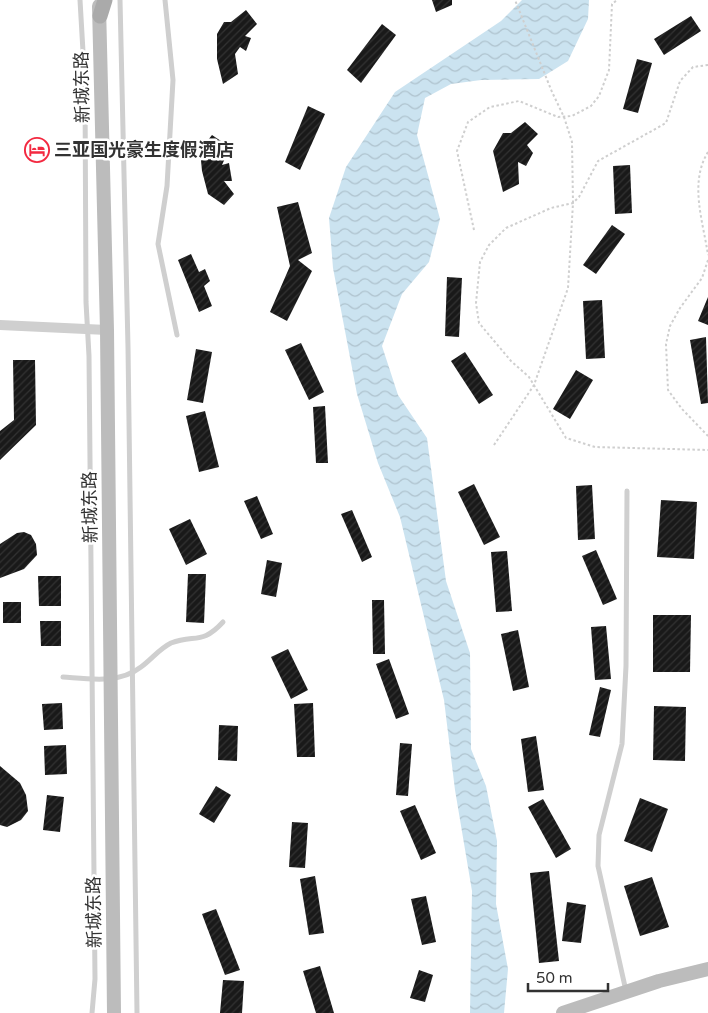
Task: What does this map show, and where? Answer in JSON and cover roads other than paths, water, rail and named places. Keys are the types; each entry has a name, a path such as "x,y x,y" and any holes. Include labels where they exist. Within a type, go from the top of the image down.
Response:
{"main road":[{"name":"新城东路","path":"99,0 107,330 114,1013"},
{"path":"100,16 105,0"},
{"path":"563,1013 659,981 708,969"}],"street":[{"path":"0,325 107,330"}],"lane":[{"path":"80,0 85,86 95,979 92,1013"},
{"path":"120,0 133,674 137,1013"},
{"path":"165,0 173,80 167,186 158,244 177,335"},
{"path":"626,992 598,866 599,835 622,744 626,666 627,491"},
{"path":"64,677 92,680 111,679 133,674 156,652 172,643 198,639 212,633 223,622"}],"water":[{"path":"522,0 589,0 588,19 568,61 539,79 481,80 451,84 425,98 417,135 440,219 429,262 402,294 382,346 398,395 427,438 446,581 470,653 471,749 486,786 497,841 496,904 508,969 504,1013 470,1013 472,891 455,790 444,700 400,517 378,463 357,394 333,268 329,218 346,167 395,92 501,21"}],"place":[{"name":"三亚国光豪生度假酒店","path":"37,150"}]}
